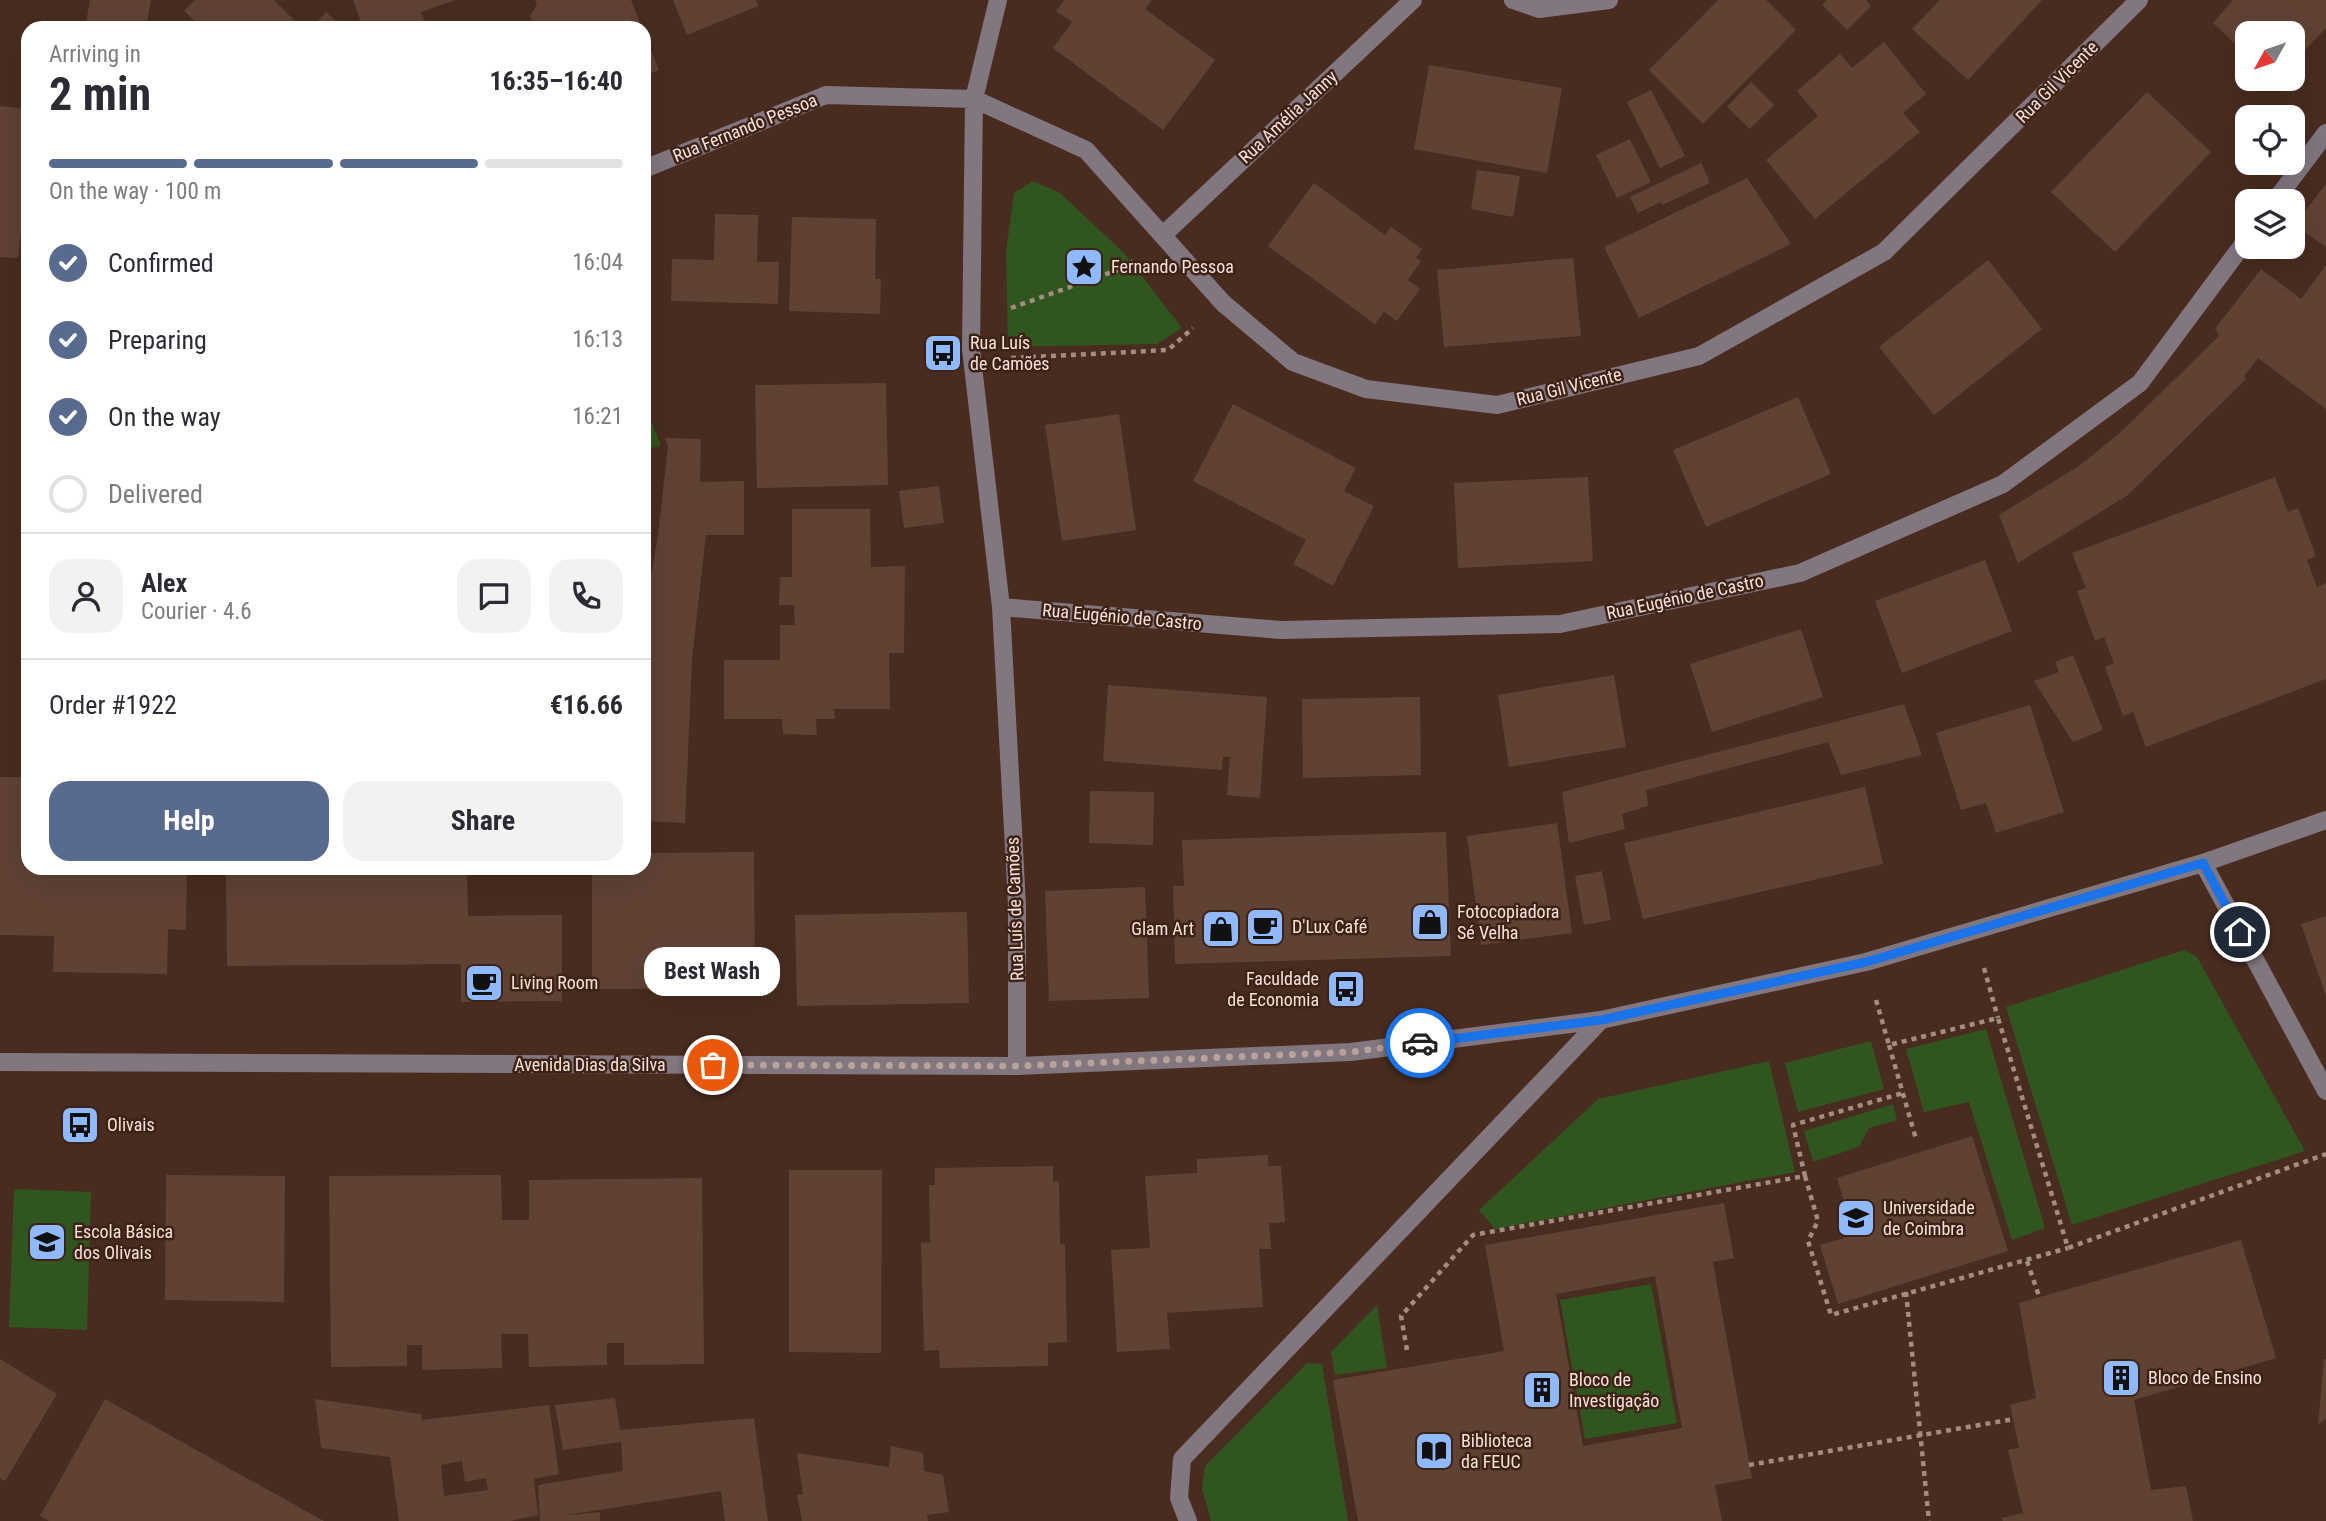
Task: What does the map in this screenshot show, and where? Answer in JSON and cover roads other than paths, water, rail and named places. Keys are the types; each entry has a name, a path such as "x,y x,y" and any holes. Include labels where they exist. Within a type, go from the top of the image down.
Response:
{"street":[{"name":"Rua Luís de Camões","path":"998,0 974,99 972,323 973,360 1001,607 1017,905 1017,1066"},
{"name":"Rua Amélia Janny","path":"1163,235 1413,0"},
{"path":"1513,0 1539,9 1609,0"},
{"name":"Rua Gil Vicente","path":"974,99 1086,150 1223,303 1293,362 1366,389 1497,405 1699,356 1884,252 2139,0"},
{"name":"Rua Fernando Pessoa","path":"651,166 826,95 974,99"},
{"path":"2284,189 2326,133"},
{"name":"Rua Eugénio de Castro","path":"1001,607 1282,630 1560,624 1800,573 2003,484 2140,383 2235,255"},
{"name":"Avenida Dias da Silva","path":"0,1062 1017,1066 1351,1052 1601,1020 1866,962 2203,863 2326,820"},
{"path":"2203,863 2326,1091"},
{"path":"1188,1521 1179,1498 1182,1459 1601,1020"}],"place":[{"name":"Fernando Pessoa","path":"1084,267"},
{"name":"Rua Luís de Camões","path":"943,353"},
{"name":"Fotocopiadora Sé Velha","path":"1430,922"},
{"name":"D'Lux Café","path":"1265,927"},
{"name":"Glam Art","path":"1221,929"},
{"name":"Living Room","path":"484,983"},
{"name":"Faculdade de Economia","path":"1346,989"},
{"name":"Best Wash","path":"713,1065"},
{"name":"Olivais","path":"80,1125"},
{"name":"Universidade de Coimbra","path":"1856,1218"},
{"name":"Escola Básica dos Olivais","path":"47,1242"},
{"name":"Bloco de Ensino","path":"2121,1378"},
{"name":"Bloco de Investigação","path":"1542,1390"},
{"name":"Biblioteca da FEUC","path":"1434,1451"}]}
